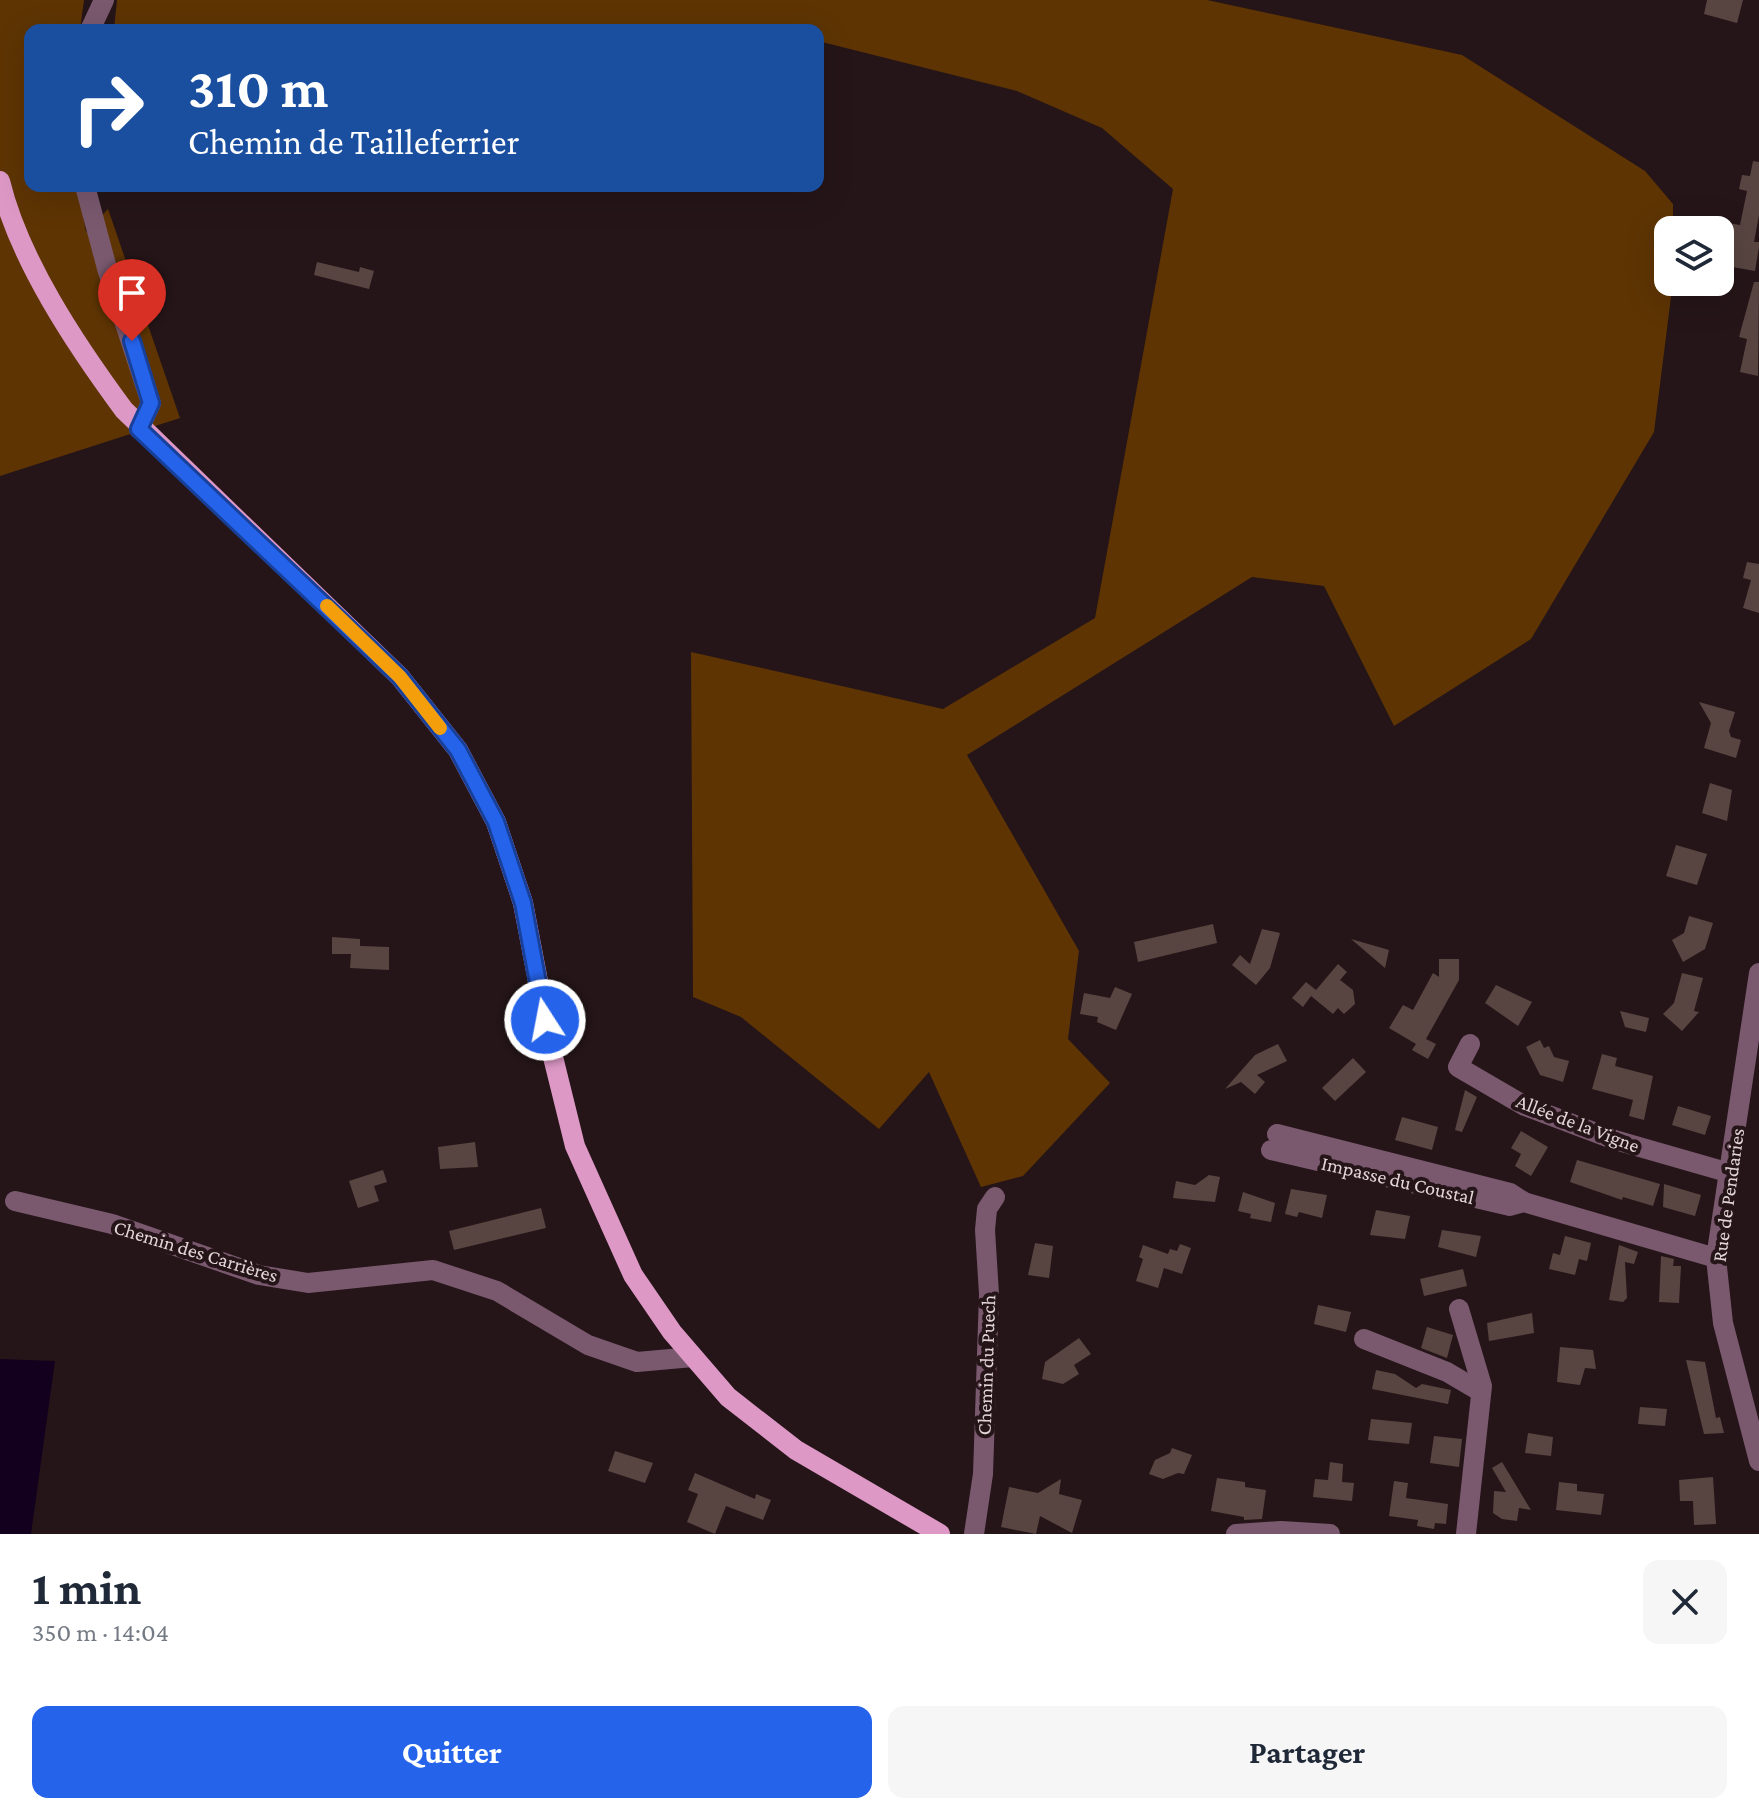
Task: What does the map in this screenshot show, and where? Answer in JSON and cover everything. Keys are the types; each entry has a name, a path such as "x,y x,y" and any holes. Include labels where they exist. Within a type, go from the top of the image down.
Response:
{"main road":[{"path":"0,181 37,272 90,365 139,429 400,677 458,750 496,822 523,903 551,1049 575,1146 602,1213 633,1275 693,1357 728,1397 796,1450 940,1534"}],"street":[{"path":"87,0 87,24"},
{"path":"90,24 104,0"},
{"path":"87,192 108,272 151,403 139,429"},
{"name":"Rue de Pendaries","path":"1759,973 1716,1258 1723,1323 1759,1461"},
{"name":"Allée de la Vigne","path":"1470,1044 1458,1067 1525,1106 1615,1140 1730,1173"},
{"name":"Impasse du Coustal","path":"1274,1142 1510,1206 1524,1202 1716,1258"},
{"name":"Chemin du Puech","path":"974,1534 983,1474 989,1294 985,1230 987,1209 995,1197"},
{"name":"Chemin des Carrières","path":"15,1201 112,1224 259,1275 283,1279 308,1283 433,1270 497,1291 588,1345 637,1362 693,1357"},
{"path":"1459,1309 1481,1392 1466,1534"},
{"path":"1364,1339 1447,1372 1481,1392"},
{"path":"1236,1534 1281,1531 1330,1534"}],"shaded area":[{"path":"0,0 84,0 81,24 24,24 24,192 79,192 86,232 108,209 180,418 0,476"},
{"path":"117,0 1207,0 1462,55 1645,171 1673,204 1673,216 1654,216 1654,296 1671,296 1654,432 1531,639 1394,726 1324,586 1252,577 967,755 1079,951 1068,1039 1110,1083 1023,1176 981,1187 929,1072 879,1129 741,1017 693,997 691,652 943,709 1095,618 1173,189 1102,128 1017,91 824,43 824,24 115,24"},
{"path":"0,1359 55,1361 31,1534 0,1534"}],"building":[{"path":"1707,0 1743,0 1737,23 1704,14"},
{"path":"1753,161 1759,162 1759,215 1754,242 1759,242 1759,247 1755,271 1734,267 1734,224 1740,225 1747,191 1739,189 1742,175 1750,176"},
{"path":"317,262 359,272 360,267 374,271 369,289 314,275"},
{"path":"1754,282 1759,282 1758,376 1740,372 1747,339 1739,337"},
{"path":"1747,562 1759,564 1759,613 1743,608 1751,580 1743,578"},
{"path":"1699,702 1735,712 1729,731 1731,737 1741,740 1736,758 1704,748 1711,723"},
{"path":"1710,783 1732,790 1727,821 1702,813"},
{"path":"1676,845 1707,854 1697,885 1666,876"},
{"path":"1689,916 1713,923 1705,949 1683,962 1672,940 1684,933"},
{"path":"1213,924 1217,943 1138,962 1134,942"},
{"path":"1262,929 1280,933 1270,968 1256,985 1232,965 1240,955 1250,964"},
{"path":"332,937 360,939 360,946 389,947 389,970 350,968 351,954 332,954"},
{"path":"1351,939 1389,950 1385,968"},
{"path":"1439,959 1459,959 1459,980 1426,1039 1436,1044 1428,1059 1412,1050 1416,1044 1389,1028 1403,1005 1413,1010 1433,973 1439,977"},
{"path":"1338,964 1347,972 1340,980 1353,990 1355,1004 1344,1014 1338,1008 1333,1014 1311,996 1303,1007 1292,998 1306,982 1316,990"},
{"path":"1682,973 1703,978 1694,1011 1699,1012 1682,1031 1663,1014 1674,1003"},
{"path":"1496,985 1532,1002 1518,1026 1485,1003"},
{"path":"1115,987 1132,994 1116,1030 1097,1022 1098,1017 1080,1014 1084,993 1110,998"},
{"path":"1620,1011 1649,1018 1646,1032 1625,1027"},
{"path":"1540,1040 1544,1048 1549,1046 1554,1057 1569,1061 1563,1082 1540,1075 1526,1047"},
{"path":"1278,1044 1287,1061 1257,1075 1265,1082 1255,1094 1241,1082 1225,1089 1255,1055"},
{"path":"1602,1054 1617,1058 1615,1066 1653,1076 1644,1120 1629,1116 1633,1100 1592,1089"},
{"path":"1353,1058 1366,1072 1335,1101 1322,1088"},
{"path":"1465,1090 1477,1097 1462,1132 1455,1130"},
{"path":"1678,1106 1711,1116 1705,1135 1672,1125"},
{"path":"1402,1117 1438,1127 1432,1150 1395,1140"},
{"path":"1521,1131 1548,1147 1531,1176 1515,1166 1521,1154 1511,1148"},
{"path":"475,1142 478,1167 440,1169 438,1147"},
{"path":"1577,1160 1660,1184 1653,1206 1623,1197 1622,1200 1570,1182"},
{"path":"383,1170 387,1182 374,1186 379,1201 358,1208 349,1181"},
{"path":"1209,1175 1220,1177 1215,1202 1173,1198 1176,1181 1195,1185"},
{"path":"1664,1184 1701,1195 1695,1216 1663,1207"},
{"path":"1291,1189 1327,1195 1322,1218 1299,1212 1297,1217 1285,1214"},
{"path":"1243,1192 1275,1203 1271,1222 1250,1218 1251,1214 1238,1211"},
{"path":"541,1208 546,1228 454,1250 449,1231"},
{"path":"1376,1210 1410,1216 1405,1239 1370,1235"},
{"path":"1442,1230 1481,1236 1476,1257 1438,1247"},
{"path":"1565,1236 1591,1243 1587,1261 1579,1259 1575,1275 1549,1269 1553,1253 1560,1255"},
{"path":"1035,1243 1053,1246 1049,1278 1028,1275"},
{"path":"1180,1244 1191,1248 1182,1274 1164,1268 1158,1288 1136,1281 1143,1259 1139,1257 1143,1245 1168,1254 1170,1249 1177,1251"},
{"path":"1619,1245 1638,1252 1634,1264 1625,1262 1627,1298 1623,1302 1609,1300"},
{"path":"1661,1256 1674,1259 1673,1266 1681,1266 1679,1303 1659,1302"},
{"path":"1463,1269 1467,1286 1424,1296 1420,1279"},
{"path":"1318,1305 1351,1312 1346,1332 1314,1324"},
{"path":"1532,1313 1534,1333 1489,1341 1487,1323"},
{"path":"1427,1327 1453,1335 1447,1358 1421,1348"},
{"path":"1079,1338 1091,1354 1074,1365 1079,1374 1063,1384 1042,1379 1045,1362"},
{"path":"1560,1347 1593,1350 1596,1369 1585,1368 1580,1385 1557,1382"},
{"path":"1686,1360 1705,1362 1716,1418 1720,1417 1724,1433 1704,1434"},
{"path":"1376,1370 1395,1374 1416,1388 1422,1384 1451,1390 1448,1404 1372,1389"},
{"path":"1640,1407 1667,1409 1665,1426 1638,1424"},
{"path":"1371,1419 1412,1423 1409,1444 1368,1440"},
{"path":"1528,1433 1553,1437 1551,1456 1525,1453"},
{"path":"1434,1436 1462,1439 1459,1467 1430,1463"},
{"path":"1172,1448 1192,1455 1184,1474 1163,1479 1149,1474 1155,1460 1170,1453"},
{"path":"615,1451 653,1463 645,1483 608,1471"},
{"path":"1330,1462 1343,1464 1342,1482 1354,1483 1352,1501 1313,1497 1315,1479 1328,1480"},
{"path":"1502,1462 1531,1510 1519,1508 1517,1521 1502,1519 1493,1513 1494,1491 1506,1492 1492,1468"},
{"path":"695,1473 755,1499 756,1494 771,1500 763,1520 726,1506 715,1534 687,1522 698,1494 688,1490"},
{"path":"1713,1477 1716,1524 1694,1525 1693,1501 1680,1501 1679,1480"},
{"path":"1217,1478 1245,1482 1245,1487 1266,1490 1262,1519 1244,1520 1244,1517 1211,1511"},
{"path":"1061,1479 1059,1494 1082,1500 1072,1533 1040,1516 1036,1534 1001,1527 1009,1487 1038,1493"},
{"path":"1394,1481 1408,1483 1406,1498 1448,1504 1446,1524 1435,1523 1434,1529 1417,1526 1418,1520 1389,1516"},
{"path":"1559,1482 1577,1484 1577,1491 1604,1494 1601,1515 1556,1510"}],"slow traffic":[{"path":"327,606 400,677 440,728"}],"route":[{"path":"132,341 151,403 139,429 400,677 458,750 496,822 523,903 545,1020"}]}
